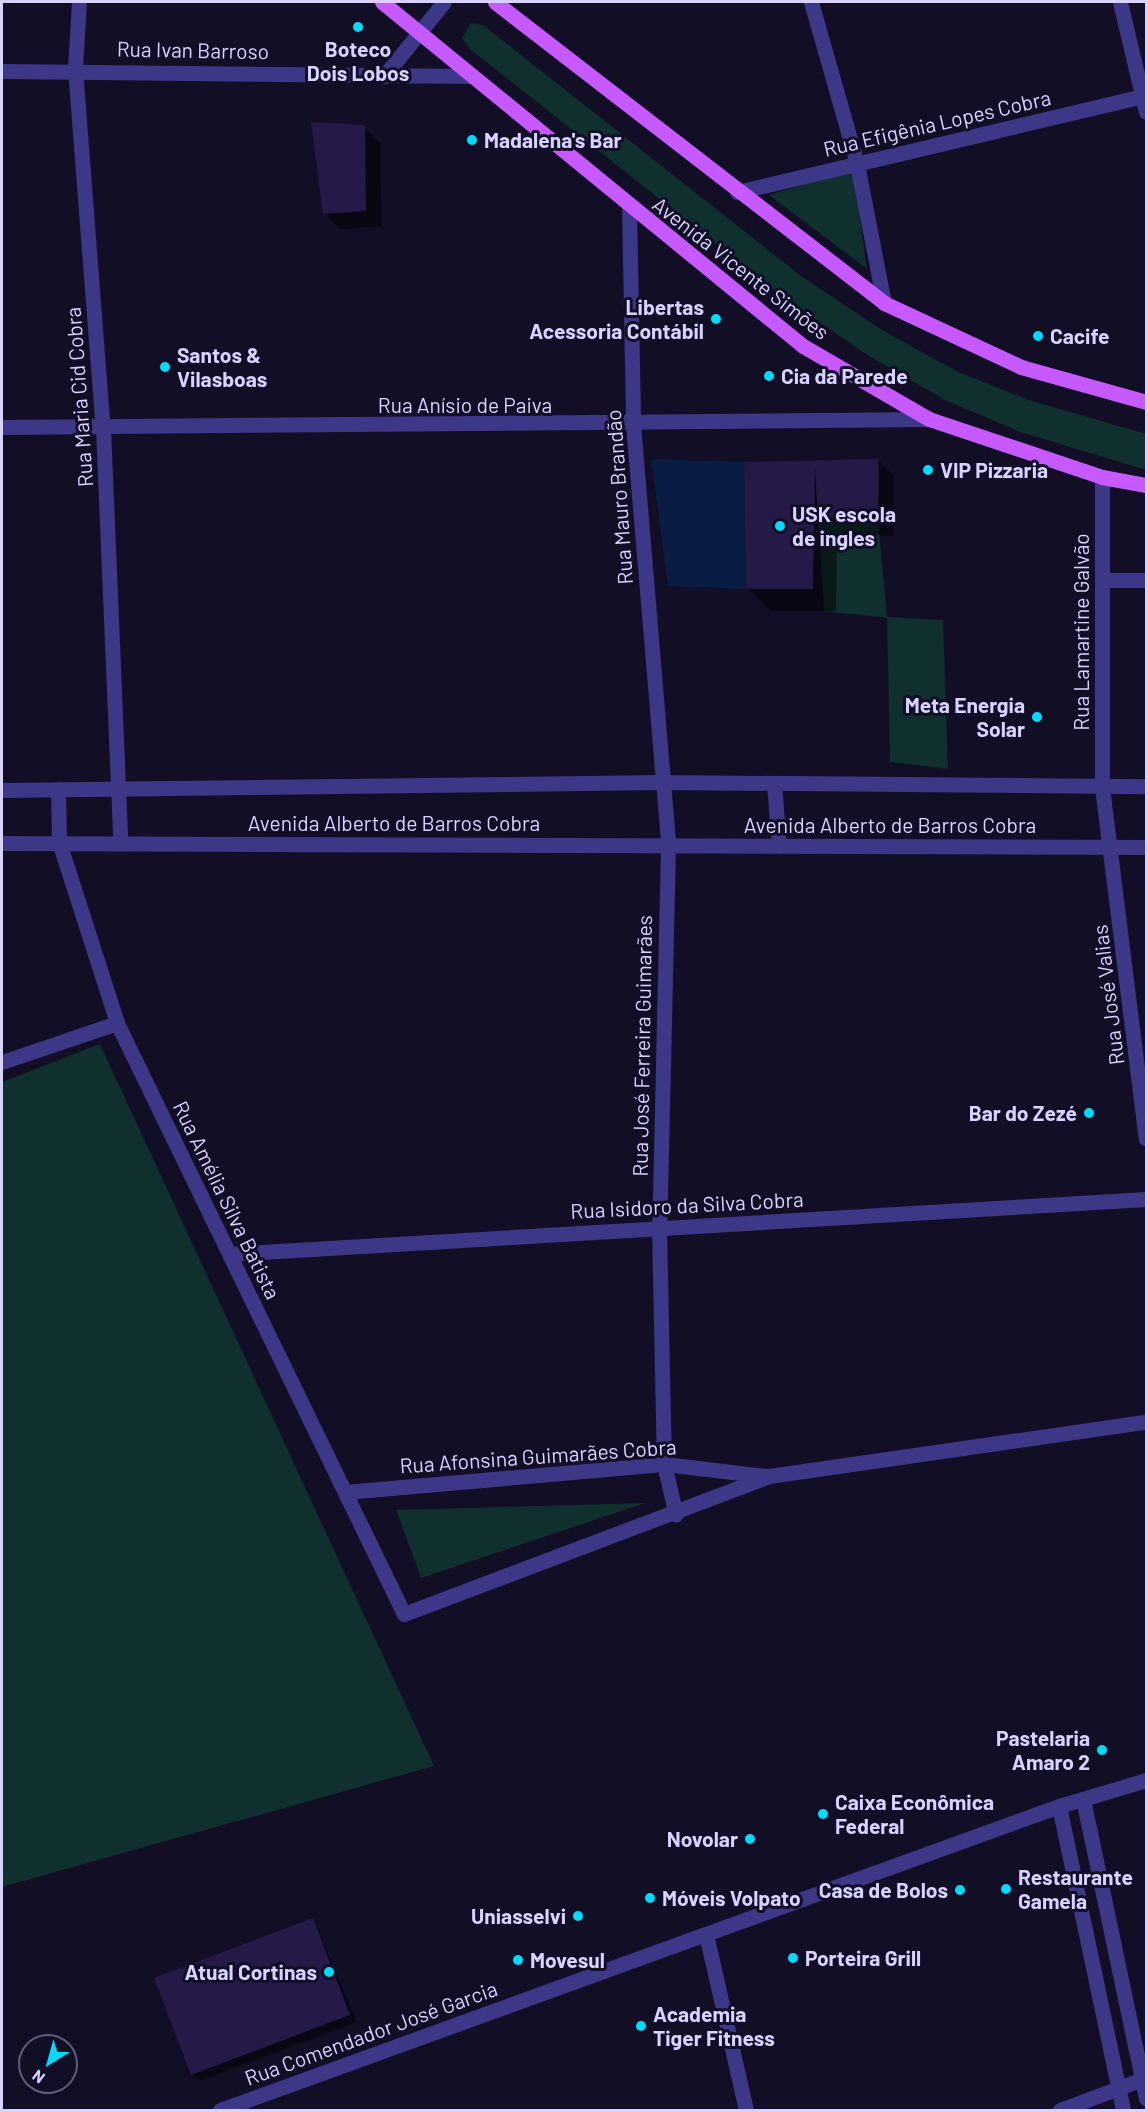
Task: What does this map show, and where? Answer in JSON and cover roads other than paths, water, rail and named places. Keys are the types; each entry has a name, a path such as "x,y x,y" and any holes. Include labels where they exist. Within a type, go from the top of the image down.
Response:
{"main road":[{"name":"Avenida Vicente Simões","path":"382,2 630,208 803,346 929,419 1102,477 1146,485"},
{"path":"495,2 737,192 884,303 1021,367 1146,402"}],"street":[{"name":"Rua Maria Cid Cobra","path":"79,2 75,68 103,428 121,790"},
{"path":"384,76 444,2"},
{"path":"811,2 857,164 884,303"},
{"path":"1120,2 1144,95 1146,112"},
{"name":"Rua Ivan Barroso","path":"2,71 75,68 470,76"},
{"name":"Rua Efigênia Lopes Cobra","path":"737,192 1144,95"},
{"name":"Rua Mauro Brandão","path":"630,208 633,424 662,782"},
{"name":"Rua Anísio de Paiva","path":"2,428 633,424 929,419"},
{"name":"Rua Lamartine Galvão","path":"1102,477 1102,787"},
{"path":"1102,580 1146,580"},
{"path":"662,782 668,845"},
{"name":"Avenida Alberto de Barros Cobra","path":"2,790 662,782 1146,786"},
{"path":"774,783 779,846"},
{"path":"1102,787 1112,848"},
{"name":"Rua Amélia Silva Batista","path":"58,789 59,842 117,1023 405,1614"},
{"path":"120,842 121,790"},
{"name":"Avenida Alberto de Barros Cobra","path":"2,843 1146,847"},
{"name":"Rua José Ferreira Guimarães","path":"668,845 659,1227 664,1464 676,1515"},
{"name":"Rua José Valias","path":"1112,848 1146,1138"},
{"path":"2,1062 117,1023"},
{"name":"Rua Isidoro da Silva Cobra","path":"229,1254 1146,1199"},
{"name":"Rua Afonsina Guimarães Cobra","path":"405,1614 676,1515 769,1476 1146,1422"},
{"name":"Rua Afonsina Guimarães Cobra","path":"345,1492 664,1464 769,1476"},
{"name":"Rua Comendador José Garcia","path":"220,2110 1059,1806 1146,1780"},
{"path":"1083,1799 1146,2098"},
{"path":"1059,1806 1123,2110"},
{"path":"706,1934 746,2110"},
{"path":"1060,2110 1143,2079"}],"water":[{"path":"651,459 744,462 746,589 668,586"}],"place":[{"name":"Boteco Dois Lobos","path":"358,27"},
{"name":"Madalena's Bar","path":"472,140"},
{"name":"Libertas Acessoria Contábil","path":"716,319"},
{"name":"Cacife","path":"1038,336"},
{"name":"Santos & Vilasboas","path":"165,367"},
{"name":"Cia da Parede","path":"769,376"},
{"name":"VIP Pizzaria","path":"928,470"},
{"name":"USK escola de ingles","path":"780,526"},
{"name":"Meta Energia Solar","path":"1037,717"},
{"name":"Bar do Zezé","path":"1089,1113"},
{"name":"Pastelaria Amaro 2","path":"1102,1750"},
{"name":"Caixa Econômica Federal","path":"823,1814"},
{"name":"Novolar","path":"750,1839"},
{"name":"Restaurante Gamela","path":"1006,1889"},
{"name":"Casa de Bolos","path":"960,1890"},
{"name":"Móveis Volpato","path":"650,1898"},
{"name":"Uniasselvi","path":"578,1916"},
{"name":"Porteira Grill","path":"793,1958"},
{"name":"Movesul","path":"518,1960"},
{"name":"Atual Cortinas","path":"329,1972"},
{"name":"Academia Tiger Fitness","path":"641,2026"}]}
